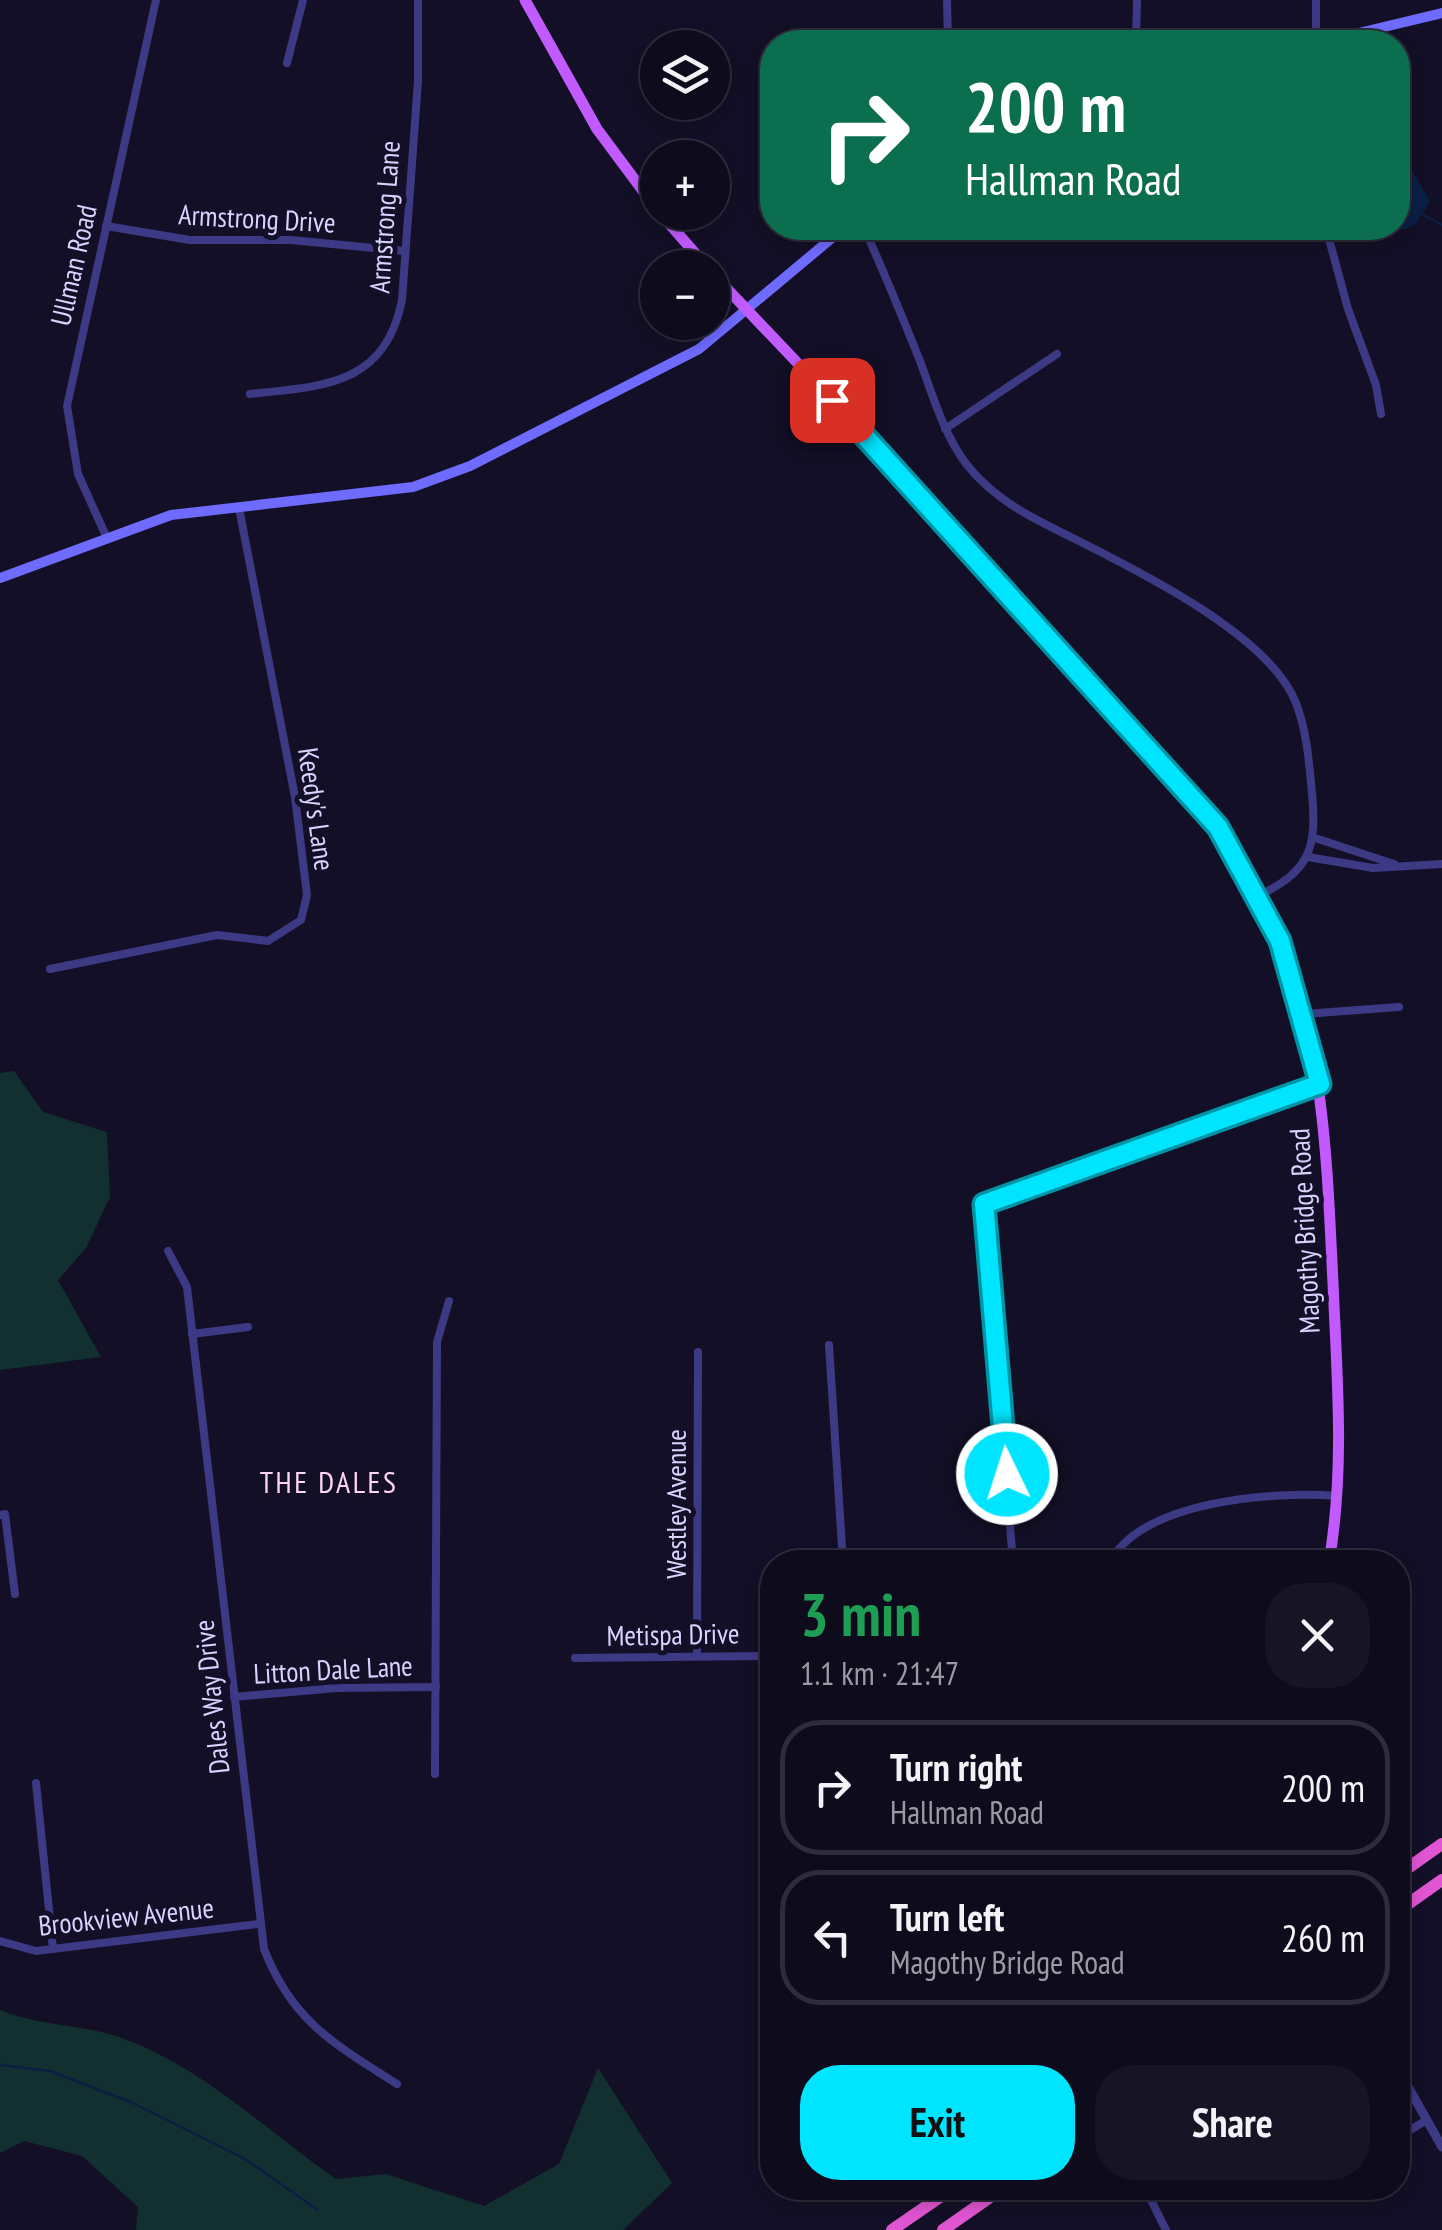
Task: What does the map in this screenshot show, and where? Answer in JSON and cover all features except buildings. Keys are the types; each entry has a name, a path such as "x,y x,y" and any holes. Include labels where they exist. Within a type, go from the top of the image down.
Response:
{"highway":[{"path":"1410,1867 1442,1844"},
{"path":"1410,1903 1442,1880"},
{"path":"892,2230 935,2200"},
{"path":"943,2230 986,2200"}],"main road":[{"name":"Magothy Bridge Road","path":"525,0 568,84 640,186"},
{"path":"1368,30 1442,12"},
{"name":"Magothy Bridge Road","path":"674,230 692,250"},
{"path":"0,578 106,536 171,516 412,487 470,466 698,349 830,240"},
{"name":"Magothy Bridge Road","path":"730,291 1218,827 1280,941 1304,1014 1320,1084 1339,1410 1338,1496 1331,1550"}],"street":[{"name":"Ullman Road","path":"106,536 78,474 67,406 156,0"},
{"path":"287,63 304,0"},
{"name":"Armstrong Lane","path":"250,394 321,387 354,374 386,344 399,316 418,80 418,0"},
{"path":"947,0 948,30"},
{"path":"1136,30 1137,0"},
{"path":"1316,0 1318,30"},
{"name":"Armstrong Drive","path":"106,226 190,240 292,240 406,250"},
{"path":"869,240 946,429 966,463 1010,507 1180,594 1278,674 1295,700 1307,740 1312,837 1308,857 1284,884 1258,896"},
{"path":"1329,240 1348,308 1376,385 1380,414"},
{"path":"946,429 1057,354"},
{"name":"Keedy's Lane","path":"50,969 217,935 268,940 301,920 306,895 296,797 240,508"},
{"path":"1312,837 1399,865"},
{"path":"1308,857 1355,868 1442,864"},
{"path":"1304,1014 1399,1006"},
{"path":"1012,1550 984,1204 1320,1084"},
{"name":"Dales Way Drive","path":"168,1251 184,1275 192,1334 258,1924 278,1984 297,2011 331,2042 397,2084"},
{"name":"Litton Dale Lane","path":"435,1774 437,1342 450,1301"},
{"path":"192,1334 248,1328"},
{"path":"830,1345 842,1550"},
{"name":"Westley Avenue","path":"697,1656 698,1352"},
{"path":"1120,1550 1133,1534 1177,1514 1259,1498 1338,1496"},
{"path":"2,1515 14,1594"},
{"name":"Metispa Drive","path":"574,1658 760,1656"},
{"name":"Litton Dale Lane","path":"234,1697 337,1688 436,1687"},
{"path":"36,1783 53,1948"},
{"name":"Brookview Avenue","path":"0,1941 26,1950 258,1924"},
{"path":"1410,2090 1442,2148"},
{"path":"1410,2130 1427,2120"},
{"path":"1151,2200 1166,2230"}],"green space":[{"path":"14,1071 43,1112 107,1132 110,1197 86,1248 58,1280 101,1357 0,1370 0,1073"},
{"path":"0,2010 104,2033 149,2049 205,2081 336,2179 386,2174 484,2206 559,2164 598,2068 672,2183 623,2230 136,2230 138,2207 82,2156 24,2141 0,2153"}],"water":[{"path":"1410,168 1430,201 1410,226"}],"waterway":[{"path":"1420,213 1442,225"},
{"path":"0,2065 50,2071 133,2103 245,2159 318,2210"}],"district":[{"name":"THE DALES","path":"329,1481"}],"route":[{"path":"832,400 1218,827 1280,941 1304,1014 1320,1084 984,1204 1007,1474"}]}
